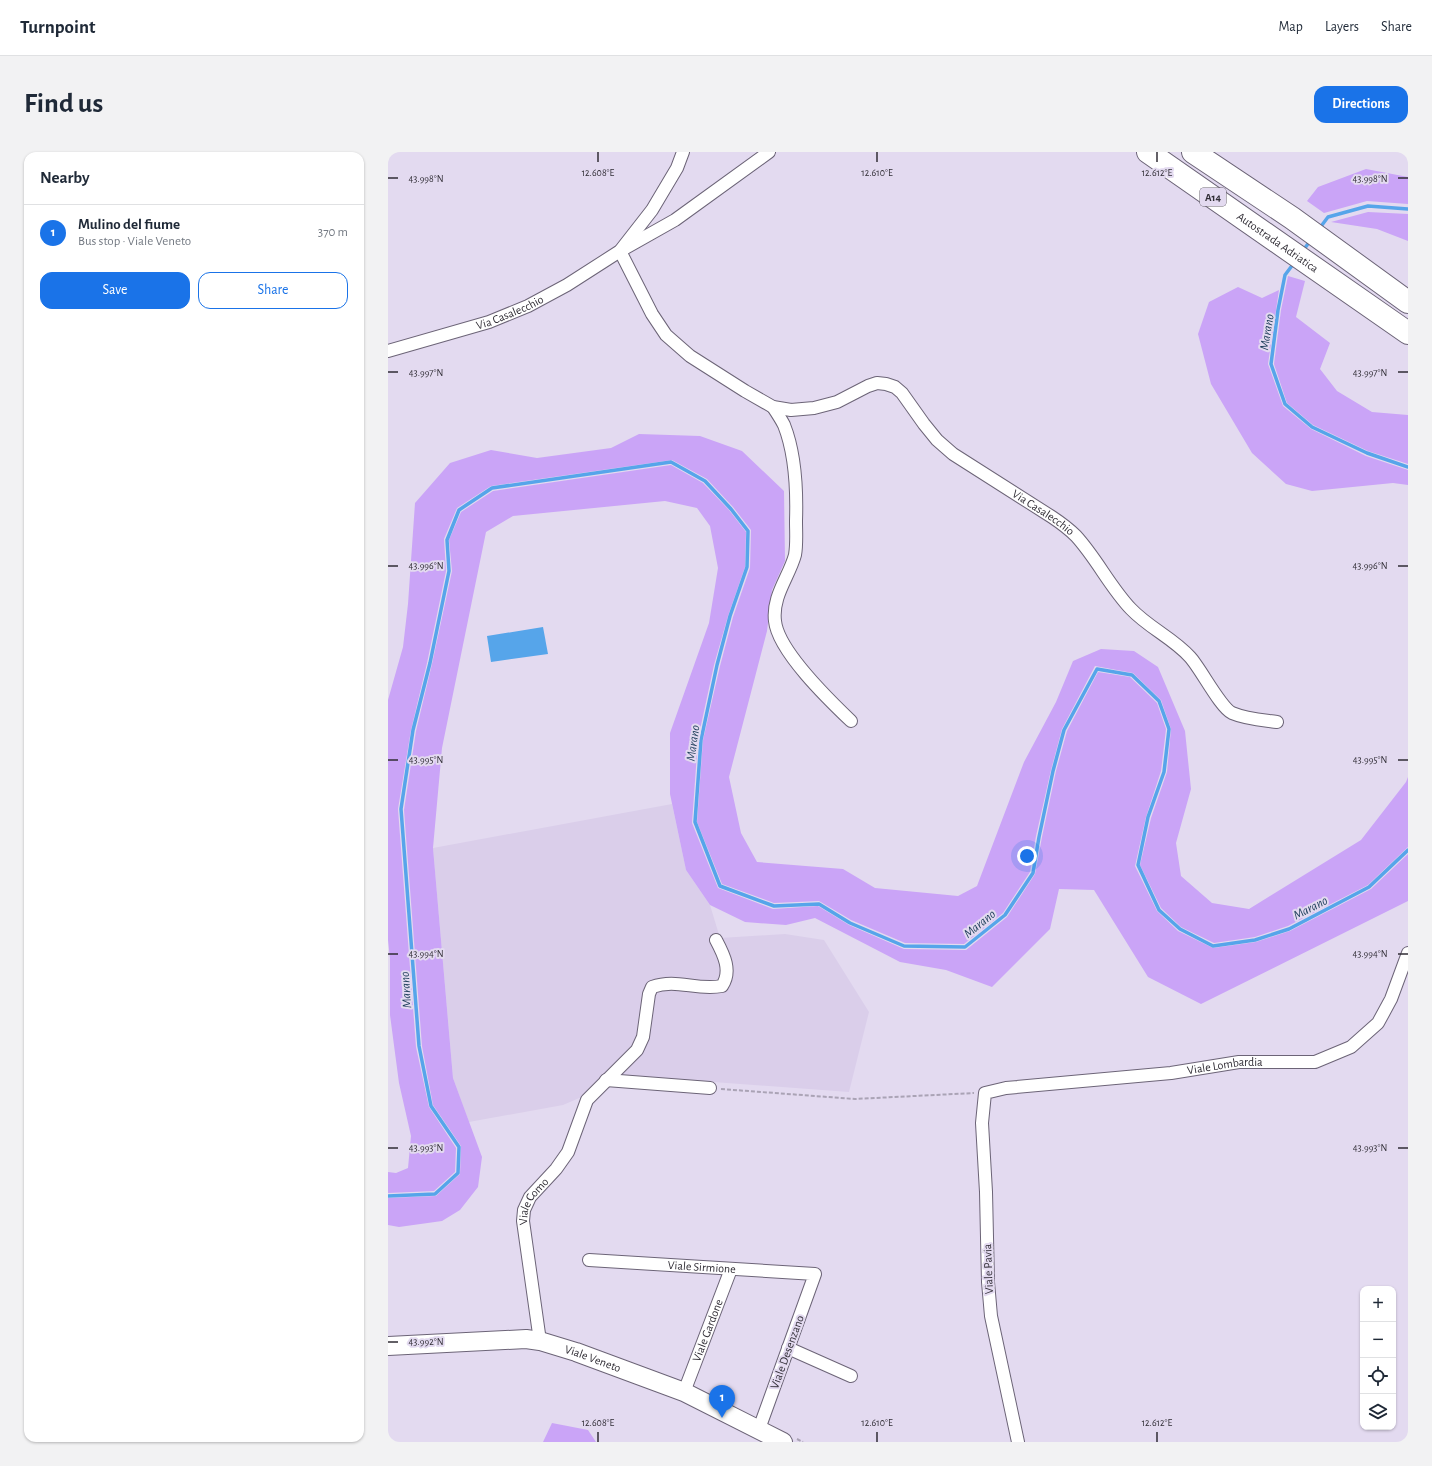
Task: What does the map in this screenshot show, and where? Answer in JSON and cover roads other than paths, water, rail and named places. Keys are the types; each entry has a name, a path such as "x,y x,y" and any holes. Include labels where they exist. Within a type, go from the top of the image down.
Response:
{"highway":[{"name":"Autostrada Adriatica","path":"1148,152 1408,333"},
{"name":"A14","path":"1193,152 1292,218 1408,302"}],"main road":[{"name":"Viale Veneto","path":"388,1346 526,1339 540,1341 576,1352 684,1392 783,1442"}],"street":[{"name":"Via Casalecchio","path":"620,251 652,210 677,168 683,152"},
{"name":"Via Casalecchio","path":"388,351 490,322 528,306 567,285 620,251 675,220 769,152"},
{"name":"Via Casalecchio","path":"620,251 652,314 666,335 690,356 773,407 791,410 814,408 837,402 877,383 895,387 902,393 937,440 953,454 1067,527 1076,536 1121,599 1133,611 1181,648 1191,658 1222,703 1231,712 1244,717 1277,722"},
{"name":"Via Casalecchio","path":"773,407 784,425 790,442 797,493 795,554 776,602 775,621 781,639 791,656 829,700 851,720"},
{"name":"Viale Como","path":"540,1341 523,1221 524,1210 530,1197 556,1169 568,1152 587,1100 637,1050 643,1037 649,994 652,987 661,984 674,983 710,988 722,986 726,979 727,966 722,951 716,940"},
{"name":"Viale Lombardia","path":"985,1093 1006,1088 1171,1073 1239,1062 1315,1062 1351,1047 1378,1023 1392,999 1408,953"},
{"path":"606,1080 710,1088"},
{"name":"Viale Pavia","path":"985,1093 982,1123 986,1192 988,1282 991,1316 1018,1442"},
{"name":"Viale Sirmione","path":"589,1260 815,1274"},
{"name":"Viale Gardone","path":"684,1392 731,1269"},
{"name":"Viale Desenzano","path":"759,1429 815,1274"},
{"path":"788,1348 851,1376"}],"water":[{"path":"543,627 548,654 491,662 487,636"}],"waterway":[{"name":"Marano","path":"1319,229 1328,217 1368,206 1408,209"},
{"name":"Marano","path":"1302,252 1310,241"},
{"name":"Marano","path":"1294,263 1285,275 1278,310 1271,364 1285,404 1312,427 1367,453 1408,467"},
{"name":"Marano","path":"388,1196 435,1194 458,1173 459,1147 431,1106 419,1046 401,809 413,730 430,663 449,571 447,540 459,510 492,488 671,462 705,481 731,509 748,531 747,567 730,616 717,665 701,740 695,822 720,886 774,906 819,904 850,923 904,946 965,947 1005,915 1033,873 1053,771 1064,730 1097,669 1132,675 1159,701 1169,729 1164,772 1148,817 1138,865 1159,910 1180,929 1213,946 1255,940 1289,929 1369,887 1408,850"}],"place":[{"name":"Mulino del fiume","path":"722,1418"}]}
